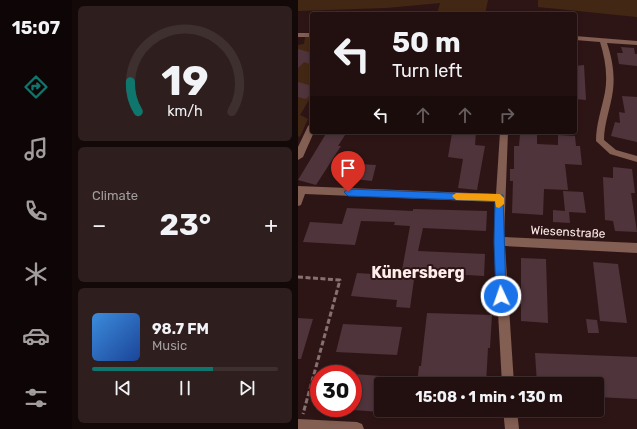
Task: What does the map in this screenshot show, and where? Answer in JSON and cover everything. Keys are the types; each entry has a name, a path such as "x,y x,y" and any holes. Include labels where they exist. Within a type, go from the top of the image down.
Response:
{"street":[{"path":"298,35 310,34"},
{"path":"577,38 637,43"},
{"path":"603,40 610,70 610,83 605,112 599,129 600,141 613,152 637,159"},
{"path":"298,157 310,130"},
{"path":"504,134 499,242 508,377"},
{"path":"298,202 300,190 500,198"},
{"name":"Wiesenstraße","path":"499,242 637,248"},
{"path":"511,417 512,429"},
{"path":"299,426 357,429"}],"path":[{"path":"298,277 340,280 299,426"}],"shaded area":[{"path":"298,0 488,0 485,12 438,12 440,3 386,8 298,11"},
{"path":"538,0 637,0 637,17 538,7"},
{"path":"305,37 310,37 310,100 300,115 308,119 300,137 298,136 298,45 304,44"}],"building":[{"path":"621,47 634,48 635,54 637,54 637,66 619,64 617,53 623,53"},
{"path":"298,49 310,52 310,64 304,62 298,68"},
{"path":"584,65 586,100 577,99 577,66"},
{"path":"298,82 310,85 310,95 306,99 298,97"},
{"path":"622,96 637,97 637,142 611,136 615,122 620,123 619,112 625,113"},
{"path":"326,134 346,134 338,146 341,146 316,185 298,180"},
{"path":"452,134 476,134 475,145 485,146 477,190 458,188 463,159 448,157"},
{"path":"520,134 537,135 537,144 558,145 558,135 575,136 576,146 580,146 582,165 565,164 568,190 544,189 543,215 512,213 513,181 510,181 510,169 514,169 514,146 519,146"},
{"path":"359,164 376,165 372,181 354,179"},
{"path":"613,167 632,169 635,193 631,193 637,232 615,231 613,221 605,220 603,177 613,178"},
{"path":"563,191 583,192 586,213 569,212 570,223 553,222 553,210 565,211"},
{"path":"347,208 413,211 413,209 487,211 486,231 423,228 418,251 485,254 484,276 415,272 410,308 396,307 397,300 351,296 357,273 401,276 410,226 394,225 395,222 361,221 355,245 303,242 310,222 342,224"},
{"path":"521,258 546,259 548,323 521,321"},
{"path":"593,262 618,264 627,323 600,321"},
{"path":"427,313 492,315 486,377 418,377 419,366 421,366"},
{"path":"298,318 313,319 301,359 298,359"},
{"path":"586,319 597,320 599,333 588,333"},
{"path":"343,324 402,327 397,355 336,352"},
{"path":"535,353 637,357 637,399 604,397 604,377 537,377"},
{"path":"362,375 381,376 374,377 374,412 362,411"}],"slow traffic":[{"path":"456,196 500,198 499,204"}],"district":[{"name":"Künersberg","path":"418,272"}],"route":[{"path":"348,192 500,198 499,242 501,296"}]}
